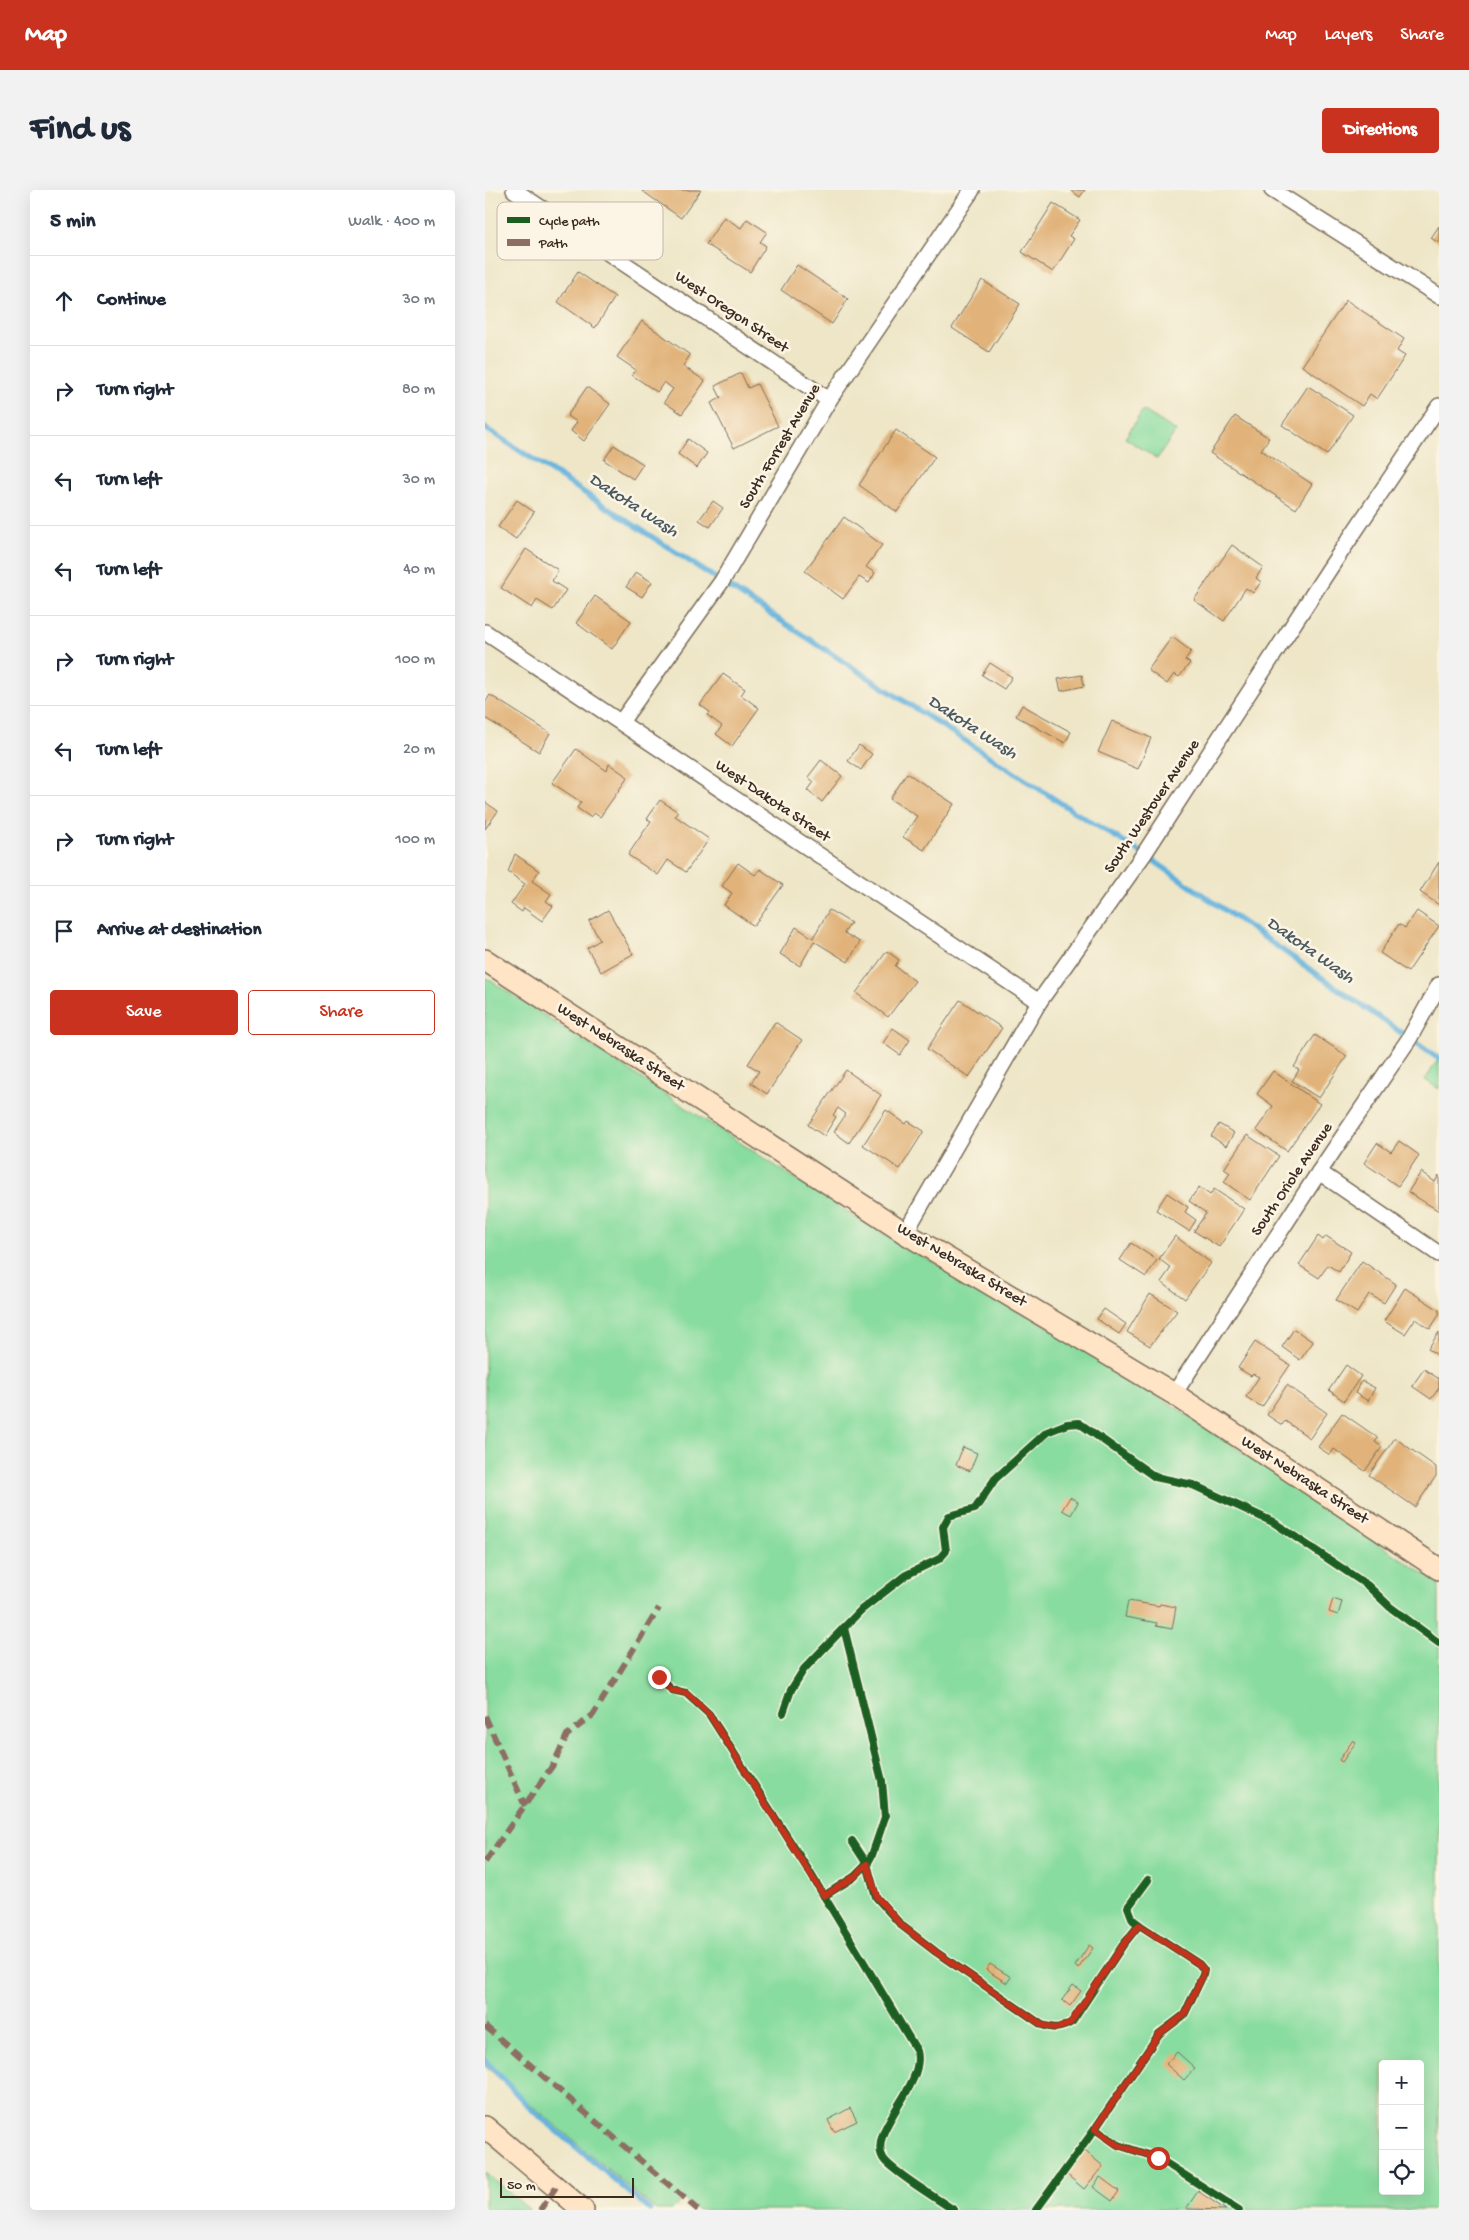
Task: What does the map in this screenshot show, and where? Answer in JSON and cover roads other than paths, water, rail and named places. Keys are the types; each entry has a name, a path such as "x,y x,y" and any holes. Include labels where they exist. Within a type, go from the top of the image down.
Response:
{"street":[{"name":"West Oregon Street","path":"514,190 532,202"},
{"name":"South Forrest Avenue","path":"621,722 722,581 829,400 972,190"},
{"path":"1272,190 1439,296"},
{"name":"West Oregon Street","path":"619,260 829,400"},
{"name":"South Westover Avenue","path":"905,1233 1039,1002 1144,854 1330,568 1439,406"},
{"name":"West Dakota Street","path":"485,632 1039,1002"},
{"name":"West Nebraska Street","path":"485,960 905,1233 1174,1394 1439,1569"},
{"name":"South Oriole Avenue","path":"1174,1394 1319,1172 1409,1039 1439,985"},
{"path":"1319,1172 1439,1254"},
{"path":"485,2127 583,2210"}],"waterway":[{"name":"Dakota Wash","path":"485,428 1076,813 1144,854 1439,1059"},
{"path":"485,2060 530,2108 650,2210"}]}
